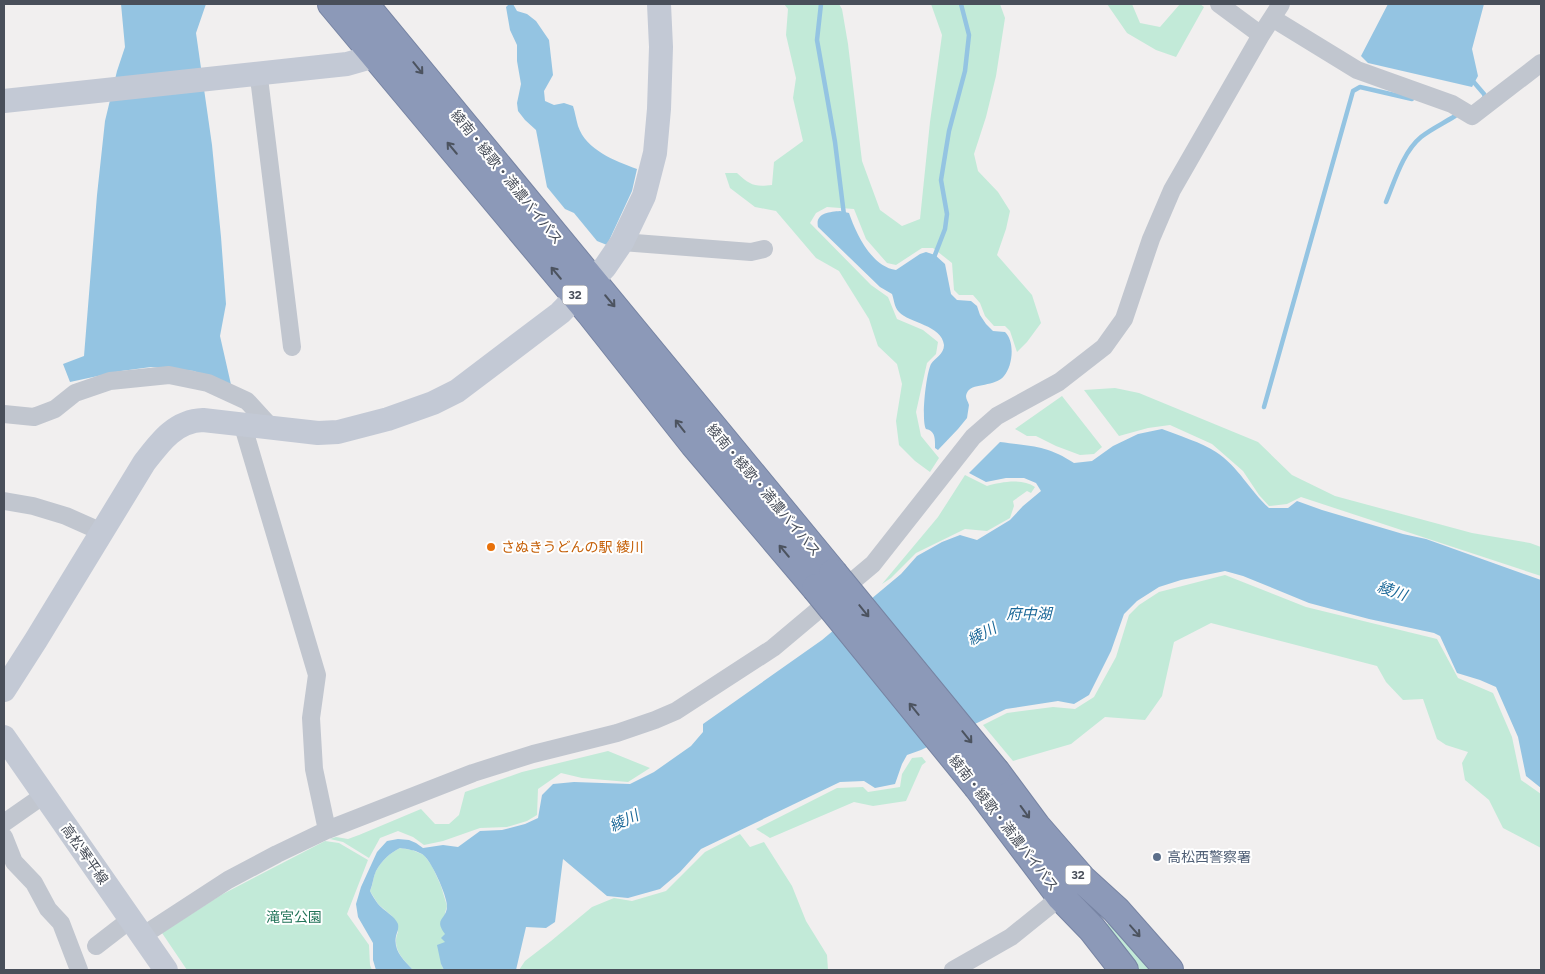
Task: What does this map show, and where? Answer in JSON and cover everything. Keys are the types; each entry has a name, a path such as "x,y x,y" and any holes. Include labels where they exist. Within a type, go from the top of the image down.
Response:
{"highway":[{"name":"綾南・綾歌・満濃バイパス","path":"332,4 385,48 584,288 987,780 1061,897 1092,929 1124,970"},
{"name":"綾南・綾歌・満濃バイパス","path":"364,4 385,48"},
{"name":"綾南・綾歌・満濃バイパス","path":"987,780 1036,826 1082,879 1116,910 1169,970"}],"street":[{"path":"4,690 144,463 162,439 173,430 193,420 242,423 318,433 338,432 388,419 446,398 471,382 560,313 605,267 622,242 644,196 655,153 659,109 660,4"},
{"path":"1219,4 1261,35"},
{"path":"96,946 136,928 327,830 473,773 533,754 617,733 655,720 676,710 773,648 873,564 973,437 997,416 1059,382 1104,347 1124,319 1151,239 1172,190 1276,11 1307,40 1358,70 1452,104 1472,116 1541,63"},
{"path":"4,101 347,64 385,48"},
{"path":"257,74 292,348"},
{"path":"622,242 751,252 764,250"},
{"path":"4,414 34,417 55,409 75,393 110,381 169,375 208,383 247,401 270,426"},
{"path":"242,423 317,675 310,718 314,770 327,830"},
{"path":"4,501 33,506 66,516 102,532"},
{"name":"高松琴平線","path":"4,737 166,970"},
{"path":"4,822 44,795"},
{"path":"4,837 14,862 34,883 48,909 61,923 79,970"},
{"path":"953,970 1011,937 1082,879"}],"green space":[{"path":"784,4 839,4 842,9 862,161 880,210 902,226 920,219 930,122 942,35 931,4 1000,4 1005,18 996,76 986,117 974,154 978,171 998,192 1010,211 997,255 1032,295 1041,323 1027,342 1017,352 1010,331 1005,326 994,326 985,316 980,303 973,295 959,295 954,290 952,263 933,248 922,248 896,265 887,263 866,239 854,209 827,207 816,213 810,223 871,285 888,297 897,319 923,330 938,342 936,354 927,363 916,412 921,436 939,458 930,472 915,461 899,445 896,421 902,384 897,364 878,346 869,319 839,271 816,258 776,211 755,207 730,188 725,173 737,173 749,183 756,185 772,185 774,162 803,141 793,98 796,78 786,35 788,9"},
{"path":"1107,4 1132,4 1140,23 1160,27 1180,4 1200,4 1204,7 1176,57 1156,50 1127,33"},
{"path":"1115,388 1139,393 1258,442 1292,475 1335,496 1472,533 1530,543 1541,547 1541,576 1301,497 1287,504 1269,506 1243,471 1212,444 1170,425 1148,428 1119,436 1084,390"},
{"path":"1062,396 1102,447 1094,454 1080,455 1036,436 1027,436 1015,429"},
{"path":"965,475 987,486 1005,482 1024,482 1035,487 1031,493 1027,491 1013,501 1014,506 1010,518 987,531 965,529 916,553 891,578 882,584 938,517"},
{"path":"1225,575 1306,607 1437,639 1458,678 1493,693 1512,737 1521,780 1541,794 1541,848 1503,828 1489,800 1465,780 1462,763 1468,752 1446,745 1437,739 1423,699 1403,700 1386,682 1377,666 1211,623 1174,642 1162,696 1145,720 1105,717 1071,744 1013,761 983,725 1007,713 1053,707 1075,709 1094,697 1116,657 1129,615 1139,605 1159,592"},
{"path":"608,751 650,768 628,782 582,778 561,773 538,789 537,815 527,821 507,827 480,828 443,841 424,845 413,837 398,831 380,838 369,858 343,842 330,839 336,837 348,839 421,809 435,824 449,824 459,815 465,792 522,772"},
{"path":"922,757 926,762 922,765 906,801 873,806 854,802 770,838 756,829 837,788 863,787 868,792 900,787 902,774 912,758"},
{"path":"740,834 750,847 764,842 792,886 806,921 827,955 828,970 519,970 525,961 592,907 614,898 632,901 666,891 705,852"},
{"name":"滝宮公園","path":"325,841 339,843 368,860 347,914 369,945 372,970 187,970 162,933 221,895"},
{"path":"400,848 424,855 432,866 441,886 447,906 445,913 445,942 441,964 444,970 413,970 397,948 396,938 398,932 392,916 378,904 370,891 378,867 387,857"},
{"path":"1112,920 1157,970 1135,970 1105,926"}],"water":[{"path":"121,4 206,4 196,33 212,145 221,237 226,304 220,336 232,389 194,371 151,367 121,371 70,382 63,364 84,356 105,121 125,47"},
{"path":"509,4 513,4 517,11 527,14 536,21 549,40 553,75 544,91 545,101 554,105 564,103 573,106 582,134 594,148 602,154 637,169 632,191 607,245 597,241 574,213 565,209 547,187 536,130 518,111 517,103 521,84 517,61 517,45 510,30 506,7"},
{"path":"1388,4 1484,4 1472,49 1478,76 1472,87 1368,63 1361,56"},
{"path":"840,211 849,213 866,248 872,256 887,268 896,270 926,252 935,255 945,264 951,294 957,300 971,301 977,306 980,315 993,331 1005,332 1008,336 1012,354 1007,372 995,382 975,387 968,391 966,396 969,405 967,418 938,450 935,448 935,439 932,432 926,429 924,407 929,369 943,351 942,338 932,329 899,312 892,294 880,287 818,227 821,216"},
{"name":"府中湖","path":"1162,429 1190,439 1216,452 1231,464 1269,508 1288,508 1297,501 1403,534 1426,539 1541,580 1541,788 1526,776 1518,737 1496,687 1457,673 1440,636 1309,603 1243,576 1225,571 1181,580 1159,587 1137,601 1124,614 1111,651 1089,695 1074,704 1058,701 1006,709 907,755 895,784 875,788 864,781 840,782 701,849 680,872 660,889 628,898 607,896 563,859 555,922 546,928 526,927 516,970 444,970 437,945 445,942 441,938 445,934 440,925 447,906 444,894 438,878 426,857 417,852 400,848 387,857 378,867 370,891 378,904 397,921 396,946 400,955 413,970 376,970 373,960 373,943 358,917 356,904 361,887 377,852 387,841 409,840 423,848 443,845 458,847 480,831 502,830 525,824 538,818 542,795 553,784 574,782 630,784 654,772 691,746 703,732 703,724 822,640 901,574 917,556 942,542 960,535 977,540 1010,520 1041,491 1036,483 1024,478 1006,478 986,482 969,473 1000,442 1047,450 1074,463 1092,461 1113,446 1138,434"}],"waterway":[{"path":"821,4 817,40 835,142 844,215"},
{"path":"933,260 945,229 947,214 941,180 949,131 965,71 969,35 961,4"},
{"path":"1472,80 1484,94 1485,97 1483,99"},
{"path":"1264,407 1353,91 1360,87 1412,99"},
{"path":"1386,202 1409,150 1425,134 1455,116"}],"place":[{"name":"さぬきうどんの駅 綾川","path":"491,547"},
{"name":"高松西警察署","path":"1157,857"}],"water label":[{"name":"綾川","path":"1392,591"},
{"name":"綾川","path":"982,634"},
{"name":"綾川","path":"624,821"}]}
